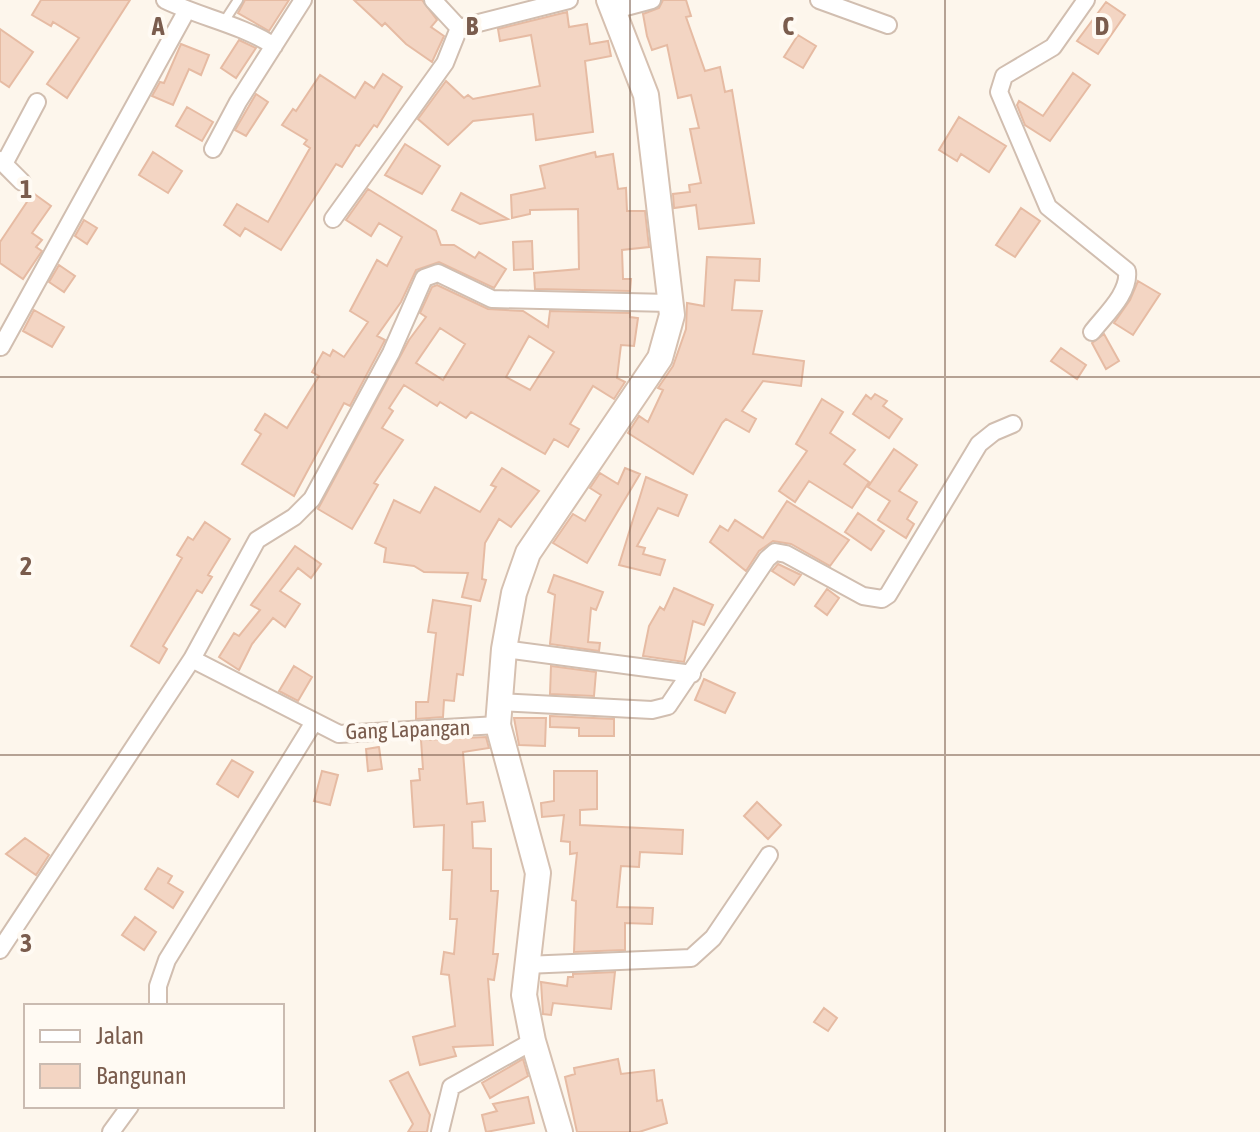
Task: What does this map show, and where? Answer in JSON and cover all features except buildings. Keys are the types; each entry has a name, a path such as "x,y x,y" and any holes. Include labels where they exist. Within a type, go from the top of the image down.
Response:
{"main road":[{"path":"560,1132 533,1041 524,995 525,965 538,873 498,714 504,649 514,593 528,553 660,358 668,337 670,303 646,95 610,6"}],"street":[{"path":"165,0 243,27 274,46"},
{"path":"213,149 303,0"},
{"path":"433,0 459,28"},
{"path":"459,28 569,0"},
{"path":"610,6 652,0"},
{"path":"819,0 888,25"},
{"path":"1086,0 1053,47 1004,76 999,92 1048,207 1127,271 1128,282 1092,332"},
{"path":"1,347 187,10"},
{"path":"333,219 445,63 459,28"},
{"path":"22,182 2,162 37,102"},
{"path":"0,950 192,659 257,540 294,517 312,499 391,353 424,278 438,273 492,299 670,303"},
{"path":"504,649 692,674 767,559 775,552 786,554 863,596 876,600 888,595 979,444 994,432 1013,424"},
{"name":"Gang Lapangan","path":"192,659 314,722 350,735 498,714 660,710 674,700 692,674"},
{"path":"158,1004 158,986 167,960 314,722"},
{"path":"525,965 691,958 713,938 769,855"},
{"path":"440,1132 451,1087 533,1041"},
{"path":"111,1132 129,1108"}],"lane":[{"path":"227,17 238,0"}]}
